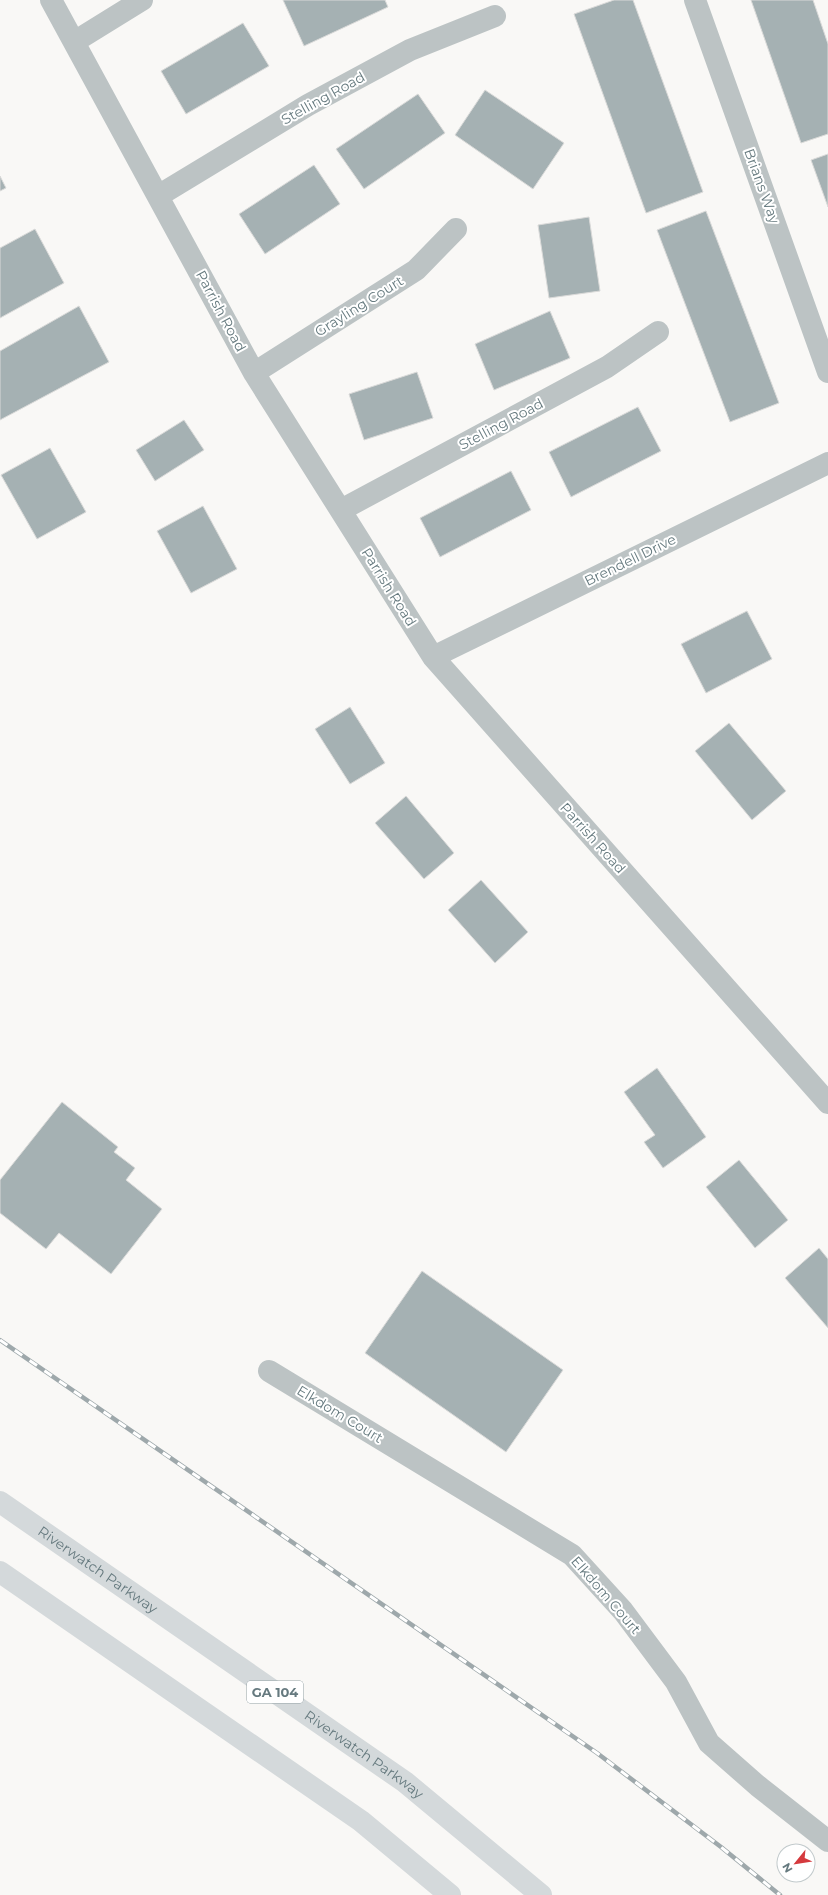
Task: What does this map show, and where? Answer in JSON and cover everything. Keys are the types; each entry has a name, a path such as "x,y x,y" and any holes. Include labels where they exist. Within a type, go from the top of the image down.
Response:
{"main road":[{"name":"Riverwatch Parkway","path":"0,1502 405,1782 541,1895"},
{"path":"0,1572 361,1821 450,1895"}],"street":[{"name":"Parrish Road","path":"51,0 254,372 433,657 828,1103"},
{"path":"74,42 142,0"},
{"name":"Brians Way","path":"696,0 828,372"},
{"name":"Stelling Road","path":"158,196 308,105 410,50 496,16"},
{"name":"Grayling Court","path":"254,372 416,270 456,229"},
{"name":"Stelling Road","path":"341,510 607,367 658,332"},
{"name":"Brendell Drive","path":"433,657 828,463"},
{"name":"Elkdom Court","path":"269,1371 572,1555 623,1611 676,1682 709,1743 758,1786 828,1841"}],"building":[{"path":"283,0 385,0 388,7 304,46"},
{"path":"614,0 633,0 703,192 646,213 574,14"},
{"path":"751,0 813,0 828,44 828,134 801,143"},
{"path":"243,23 269,66 186,114 161,71"},
{"path":"485,90 564,143 533,189 455,135"},
{"path":"418,94 445,133 364,189 336,149"},
{"path":"828,154 828,207 811,160"},
{"path":"314,165 340,204 265,254 239,214"},
{"path":"0,176 6,188 0,191"},
{"path":"706,211 779,403 730,422 657,230"},
{"path":"589,217 600,291 549,298 538,225"},
{"path":"35,229 64,283 0,318 0,248"},
{"path":"79,306 109,362 0,420 0,351"},
{"path":"550,311 570,358 494,390 475,344"},
{"path":"417,372 433,418 364,440 349,394"},
{"path":"638,407 661,451 571,497 549,452"},
{"path":"184,420 204,450 155,481 136,450"},
{"path":"50,448 86,512 37,539 1,475"},
{"path":"511,471 531,510 440,557 420,518"},
{"path":"203,506 237,569 191,593 157,531"},
{"path":"747,611 772,659 706,693 681,644"},
{"path":"350,707 385,763 350,784 315,729"},
{"path":"729,723 786,791 752,820 695,751"},
{"path":"406,796 454,853 424,879 375,823"},
{"path":"481,880 528,932 495,963 448,910"},
{"path":"657,1068 706,1137 663,1168 644,1142 655,1135 624,1092"},
{"path":"62,1102 118,1147 114,1152 135,1168 126,1180 162,1209 111,1274 59,1233 46,1249 0,1213 0,1180"},
{"path":"739,1160 788,1220 755,1248 706,1187"},
{"path":"819,1248 828,1259 828,1328 785,1278"},
{"path":"422,1271 563,1370 506,1452 365,1353"}],"railway":[{"path":"0,1340 597,1753 721,1847 780,1895"}]}
